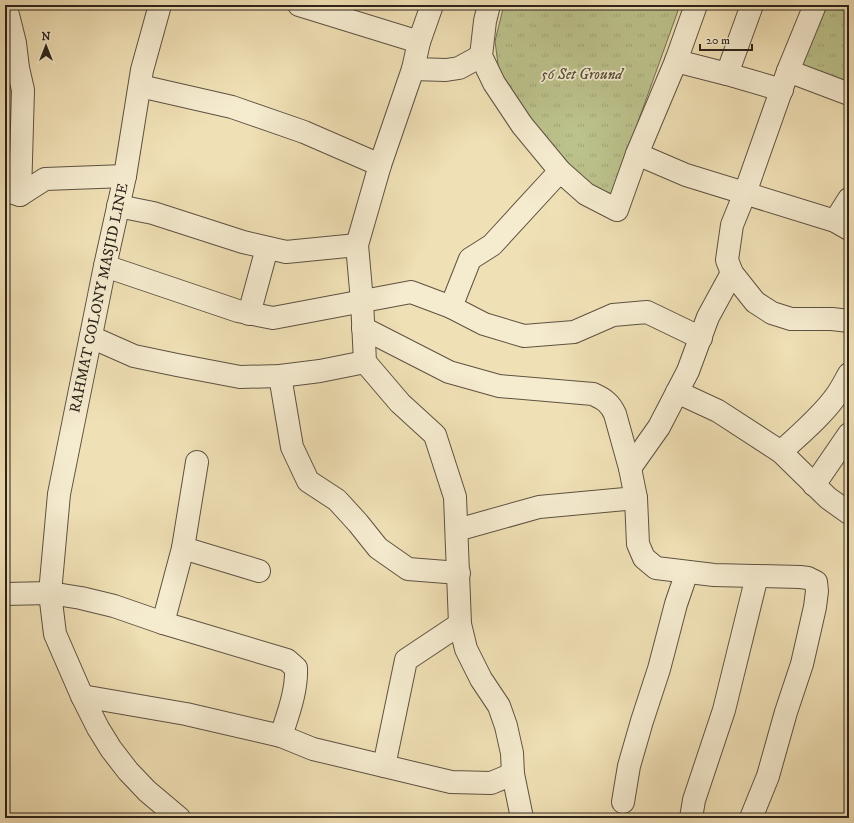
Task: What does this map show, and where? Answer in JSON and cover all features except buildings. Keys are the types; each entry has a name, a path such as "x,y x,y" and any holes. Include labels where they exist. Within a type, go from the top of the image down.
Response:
{"street":[{"name":"RAHMAT COLONY MASJID LINE","path":"160,5 142,70 125,176 105,266 59,494 50,593 55,634 82,696 105,739 128,771 179,818"},
{"path":"299,5 419,42"},
{"path":"432,5 419,42 413,69 380,165 357,245 365,362 400,403 435,435 455,497 460,624 466,648 481,679 499,706 506,726 512,753 513,774 522,818"},
{"path":"489,5 485,21 481,56 494,83 522,125 560,171 586,194 617,210 637,154 676,61 696,5"},
{"path":"727,74 752,5"},
{"path":"815,5 785,81 732,225 727,260 732,273 755,302 772,313 791,319 848,319"},
{"path":"5,9 15,43 18,68 23,90 13,193 45,179 125,176"},
{"path":"413,69 446,70 459,68 481,56"},
{"path":"676,61 727,74 785,81 849,94"},
{"path":"140,86 232,107 304,132 380,165"},
{"path":"637,154 686,175 842,225 849,199"},
{"path":"451,307 470,259 492,244 560,171"},
{"path":"118,206 153,213 243,242 286,252 357,245"},
{"path":"249,314 267,248"},
{"path":"105,266 238,311 273,318 411,292 451,307 484,324 524,336 574,332 613,314 647,312 701,338"},
{"path":"630,468 659,427 688,372 708,317 732,273"},
{"path":"363,328 448,372 499,386 593,394 605,399 612,407 615,414 630,468 636,498 638,544 644,558 656,568 714,575 808,578 816,582 817,591 815,607 802,664 786,712 768,776 751,818"},
{"path":"91,337 134,356 240,377 280,376 320,371 365,362"},
{"path":"781,452 819,416 838,395 849,374"},
{"path":"280,376 292,447 308,481 337,500 378,548 408,569 459,573"},
{"path":"677,392 718,411 781,452 828,498 849,513"},
{"path":"814,485 849,434"},
{"path":"163,623 182,548 197,462"},
{"path":"457,530 538,506 636,498"},
{"path":"182,548 259,571"},
{"path":"623,802 629,766 659,669 676,604 687,572"},
{"path":"691,818 694,800 724,710 757,576"},
{"path":"5,594 50,593 81,598 114,606 163,623 287,660 296,668 296,678 290,710 281,736"},
{"path":"384,766 406,660 460,624"},
{"path":"82,696 186,714 281,736 313,749 451,782 491,783 513,774"}],"green space":[{"name":"56 Set Ground","path":"504,5 680,5 611,197 575,182 545,142 499,72 495,41"},
{"path":"823,5 849,5 849,82 800,65"}]}
